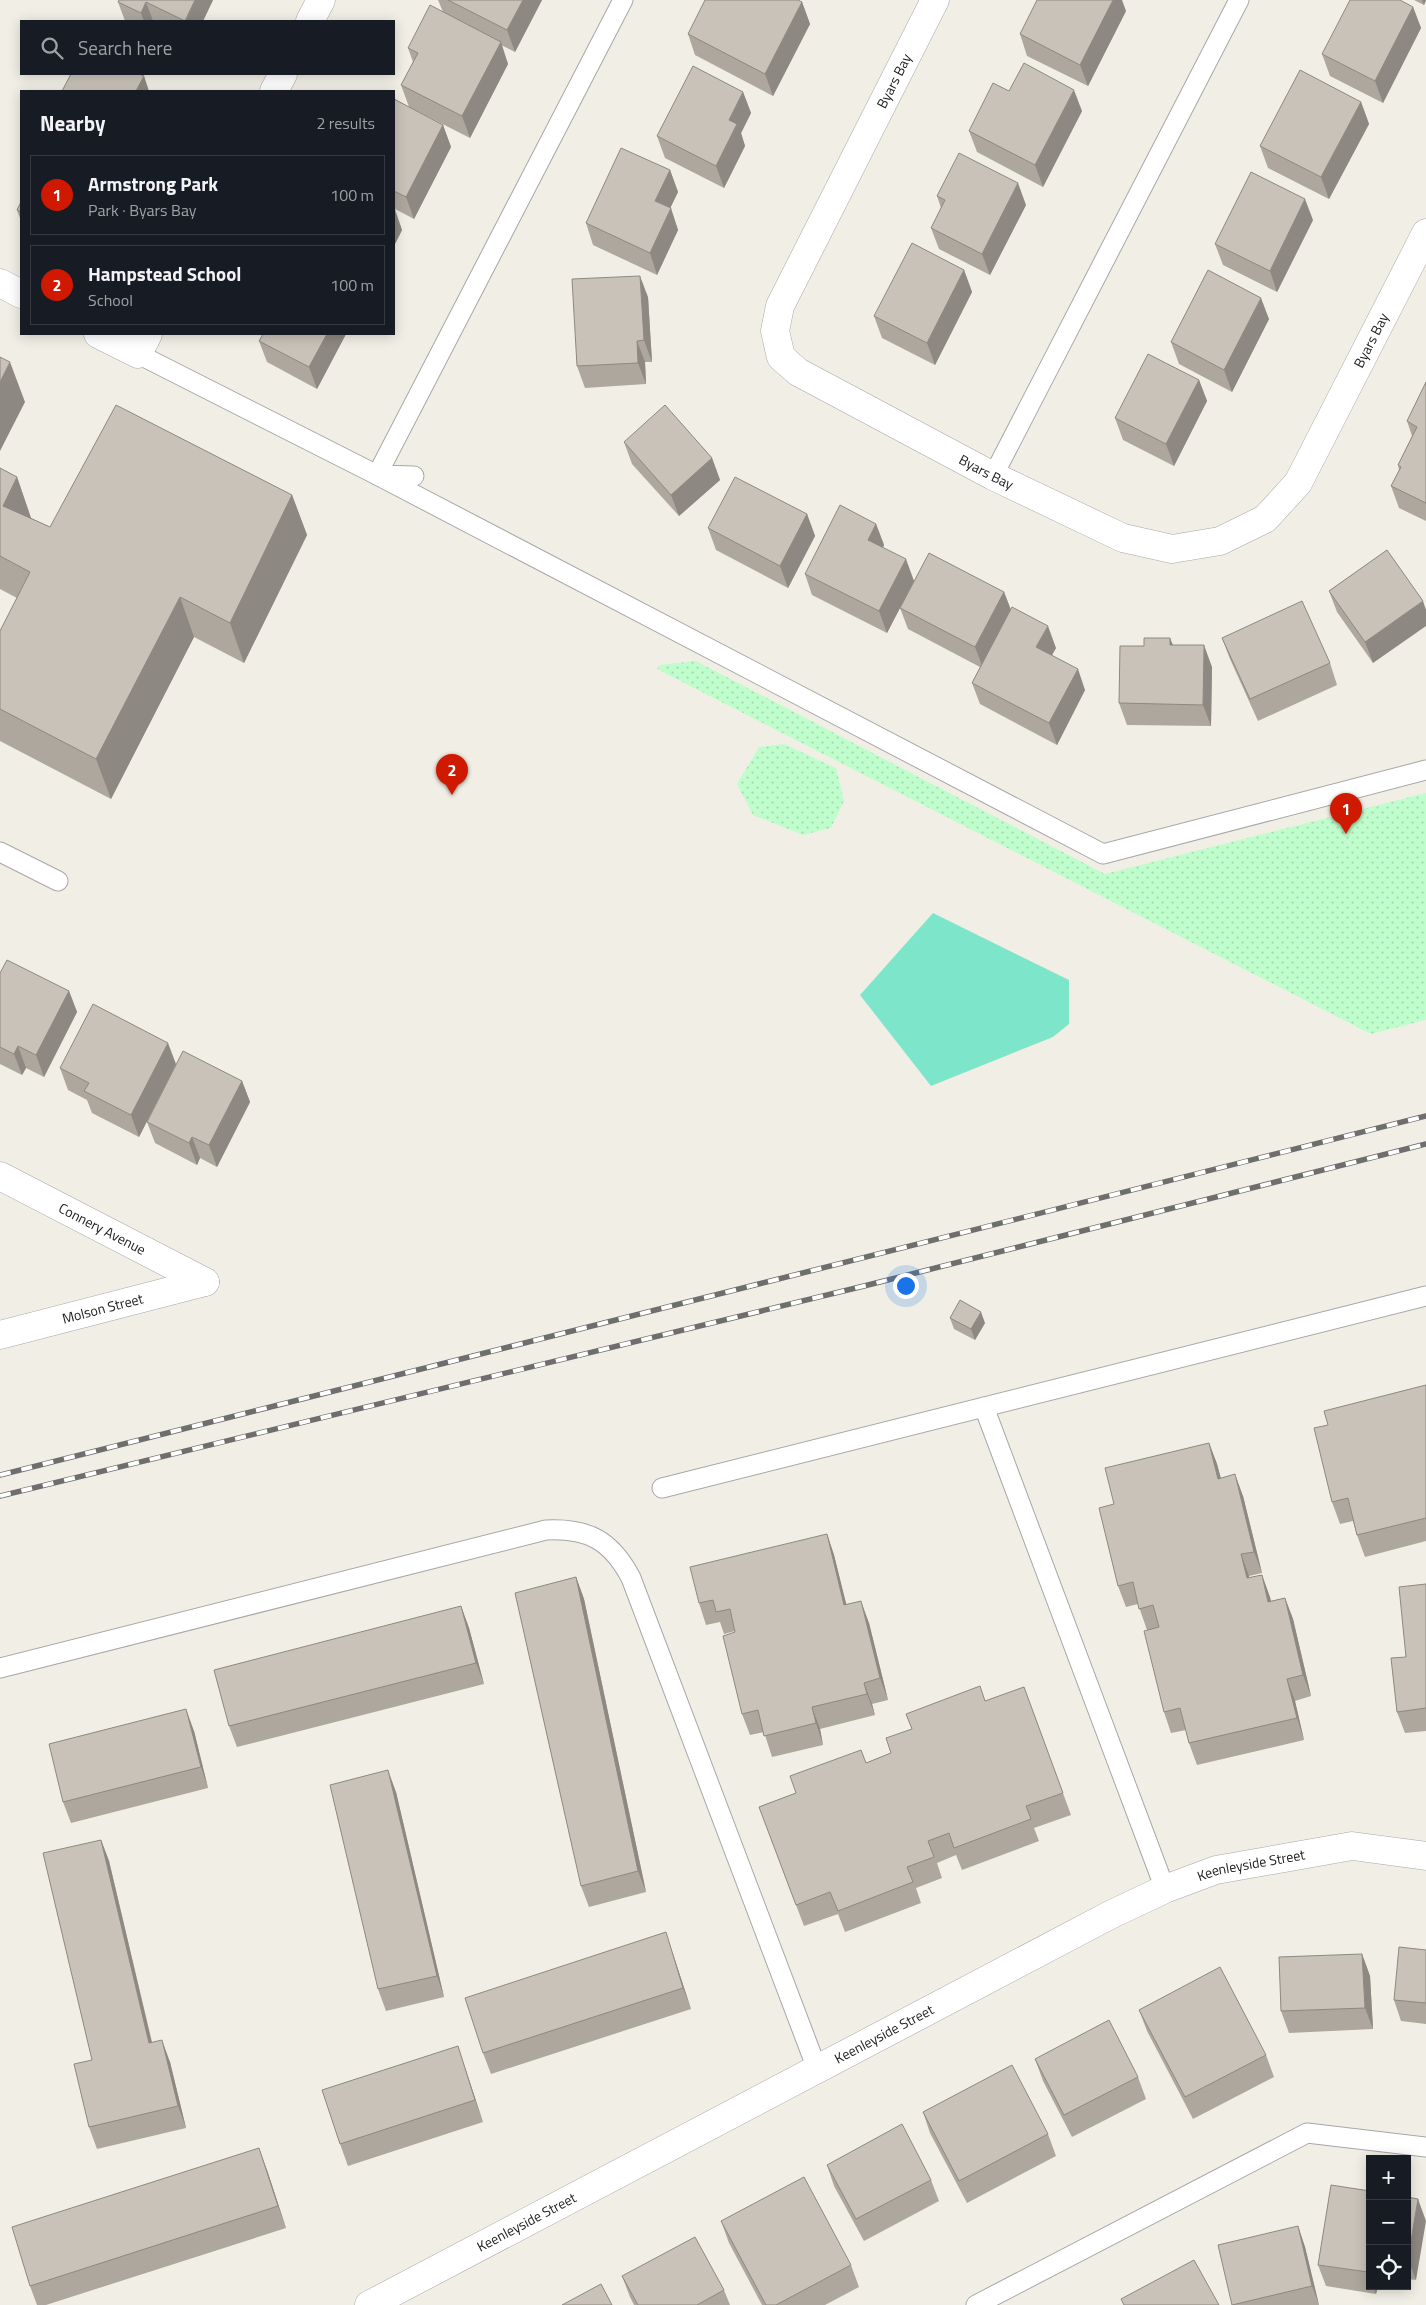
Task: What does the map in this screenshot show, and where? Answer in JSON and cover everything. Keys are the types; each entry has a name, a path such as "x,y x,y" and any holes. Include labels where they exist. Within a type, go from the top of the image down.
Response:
{"street":[{"path":"311,20 321,0"},
{"name":"Byars Bay","path":"935,0 780,306 775,331 781,357 798,372 993,476 1123,538 1172,549 1220,541 1265,519 1298,483 1426,232"},
{"path":"275,90 282,75"},
{"path":"0,284 20,294"},
{"path":"102,335 143,344"},
{"name":"Connery Avenue","path":"0,1176 205,1282"},
{"name":"Molson Street","path":"0,1335 205,1282"},
{"name":"Keenleyside Street","path":"369,2305 1110,1915 1164,1889 1216,1870 1352,1846 1426,1856"}],"lane":[{"path":"377,475 623,0"},
{"path":"993,476 1238,0"},
{"path":"143,344 377,475 1103,854 1426,770"},
{"path":"377,475 414,476"},
{"path":"0,852 58,882"},
{"path":"662,1488 1426,1296"},
{"path":"984,1408 1164,1889"},
{"path":"0,1668 546,1530 576,1530 591,1535 615,1553 631,1578 818,2069"},
{"path":"976,2305 1307,2133 1426,2147"}],"green space":[{"path":"696,661 1105,874 1426,793 1426,1020 1371,1034 657,669 660,665"},
{"path":"784,744 836,768 844,801 831,828 803,835 753,815 737,784 759,747"},
{"path":"933,913 1069,980 1069,1024 1053,1037 931,1086 860,995"}],"building":[{"path":"119,0 195,0 185,20 146,2 141,13 118,2"},
{"path":"448,0 523,0 507,30"},
{"path":"705,0 798,0 802,2 765,74 688,34"},
{"path":"1037,0 1113,0 1080,65 1020,34"},
{"path":"1350,0 1400,0 1413,7 1375,81 1322,54"},
{"path":"430,5 501,42 462,116 401,85 418,53 408,48"},
{"path":"1024,63 1074,90 1035,165 969,131 993,83 1009,91"},
{"path":"693,66 743,92 729,120 737,124 716,166 657,136"},
{"path":"1300,70 1361,102 1321,177 1260,146"},
{"path":"70,75 144,76 137,90 63,90"},
{"path":"395,100 443,125 406,197 395,192"},
{"path":"621,148 670,170 655,201 671,208 650,253 586,223"},
{"path":"959,153 1018,183 982,254 931,228 945,200 937,196"},
{"path":"1251,172 1305,199 1270,271 1215,244"},
{"path":"912,243 964,270 927,343 874,316"},
{"path":"1208,270 1261,298 1224,370 1171,342"},
{"path":"640,276 644,340 637,341 638,363 577,366 572,279"},
{"path":"262,335 326,335 309,367 259,341"},
{"path":"1148,354 1199,380 1166,444 1115,418"},
{"path":"0,357 10,362 0,382"},
{"path":"1426,382 1426,503 1391,486 1401,467 1398,465 1417,427 1407,421"},
{"path":"116,405 292,495 230,623 180,597 96,759 0,709 0,631 30,572 0,556 0,468 17,477 3,506 50,527"},
{"path":"665,405 712,458 671,495 624,442"},
{"path":"735,477 807,514 780,566 708,528"},
{"path":"840,505 876,524 868,540 906,559 879,611 805,574"},
{"path":"1387,550 1423,601 1365,642 1329,591"},
{"path":"929,553 1004,592 975,647 900,608"},
{"path":"1302,601 1330,663 1250,699 1222,638"},
{"path":"1012,607 1048,626 1036,647 1078,669 1049,723 972,683"},
{"path":"1144,638 1170,638 1170,645 1204,645 1203,705 1119,703 1120,646 1144,646"},
{"path":"7,960 69,991 36,1055 18,1046 14,1054 0,1047 0,973"},
{"path":"93,1004 168,1043 131,1115 84,1091 89,1083 60,1068"},
{"path":"183,1051 242,1081 209,1145 192,1137 189,1143 147,1122"},
{"path":"960,1300 981,1312 971,1329 950,1318"},
{"path":"1426,1385 1426,1518 1357,1535 1348,1498 1332,1502 1314,1428 1328,1425 1324,1411"},
{"path":"1209,1443 1218,1479 1235,1474 1254,1552 1241,1554 1247,1578 1262,1575 1268,1602 1285,1598 1303,1675 1287,1679 1297,1718 1189,1743 1180,1708 1164,1712 1144,1631 1159,1627 1153,1605 1139,1609 1133,1582 1118,1586 1099,1508 1114,1504 1105,1468"},
{"path":"827,1534 844,1605 861,1601 880,1678 864,1683 867,1694 812,1707 816,1723 764,1736 758,1710 742,1714 723,1636 735,1632 730,1609 716,1612 713,1600 699,1603 690,1567"},
{"path":"576,1577 638,1871 581,1886 515,1593"},
{"path":"1426,1584 1426,1708 1397,1712 1391,1658 1406,1657 1399,1587"},
{"path":"461,1606 476,1663 229,1726 214,1670"},
{"path":"980,1686 985,1701 1024,1687 1063,1793 1026,1806 1031,1819 954,1848 949,1833 928,1841 934,1857 907,1867 913,1882 838,1911 830,1892 796,1905 759,1807 796,1793 790,1776 861,1750 866,1763 891,1753 886,1738 912,1729 906,1714"},
{"path":"186,1709 201,1767 63,1802 49,1744"},
{"path":"388,1770 437,1976 378,1989 330,1785"},
{"path":"101,1840 149,2043 162,2040 178,2106 89,2127 74,2064 92,2060 43,1853"},
{"path":"666,1932 683,1988 483,2053 465,1998"},
{"path":"1399,1947 1426,1950 1426,2003 1394,2000"},
{"path":"1362,1954 1365,2008 1281,2011 1279,1957"},
{"path":"1220,1967 1266,2055 1185,2097 1139,2010"},
{"path":"1109,2020 1138,2077 1064,2115 1035,2059"},
{"path":"458,2046 475,2100 340,2144 322,2090"},
{"path":"1012,2065 1048,2134 959,2181 923,2112"},
{"path":"902,2124 931,2180 856,2219 827,2165"},
{"path":"259,2148 278,2206 30,2286 12,2227"},
{"path":"804,2177 851,2265 776,2305 766,2305 721,2221"},
{"path":"1331,2185 1366,2190 1366,2272 1318,2265"},
{"path":"1411,2198 1418,2199 1411,2241"},
{"path":"1298,2226 1312,2286 1232,2305 1218,2245"},
{"path":"695,2237 724,2290 697,2305 638,2305 622,2276"},
{"path":"1194,2260 1219,2305 1124,2305 1121,2299"},
{"path":"601,2284 612,2305 562,2305"}],"railway":[{"path":"0,1475 1426,1116"},
{"path":"0,1496 864,1286 1426,1144"}],"place":[{"name":"Hampstead School","path":"452,795"},
{"name":"Armstrong Park","path":"1346,834"}]}
